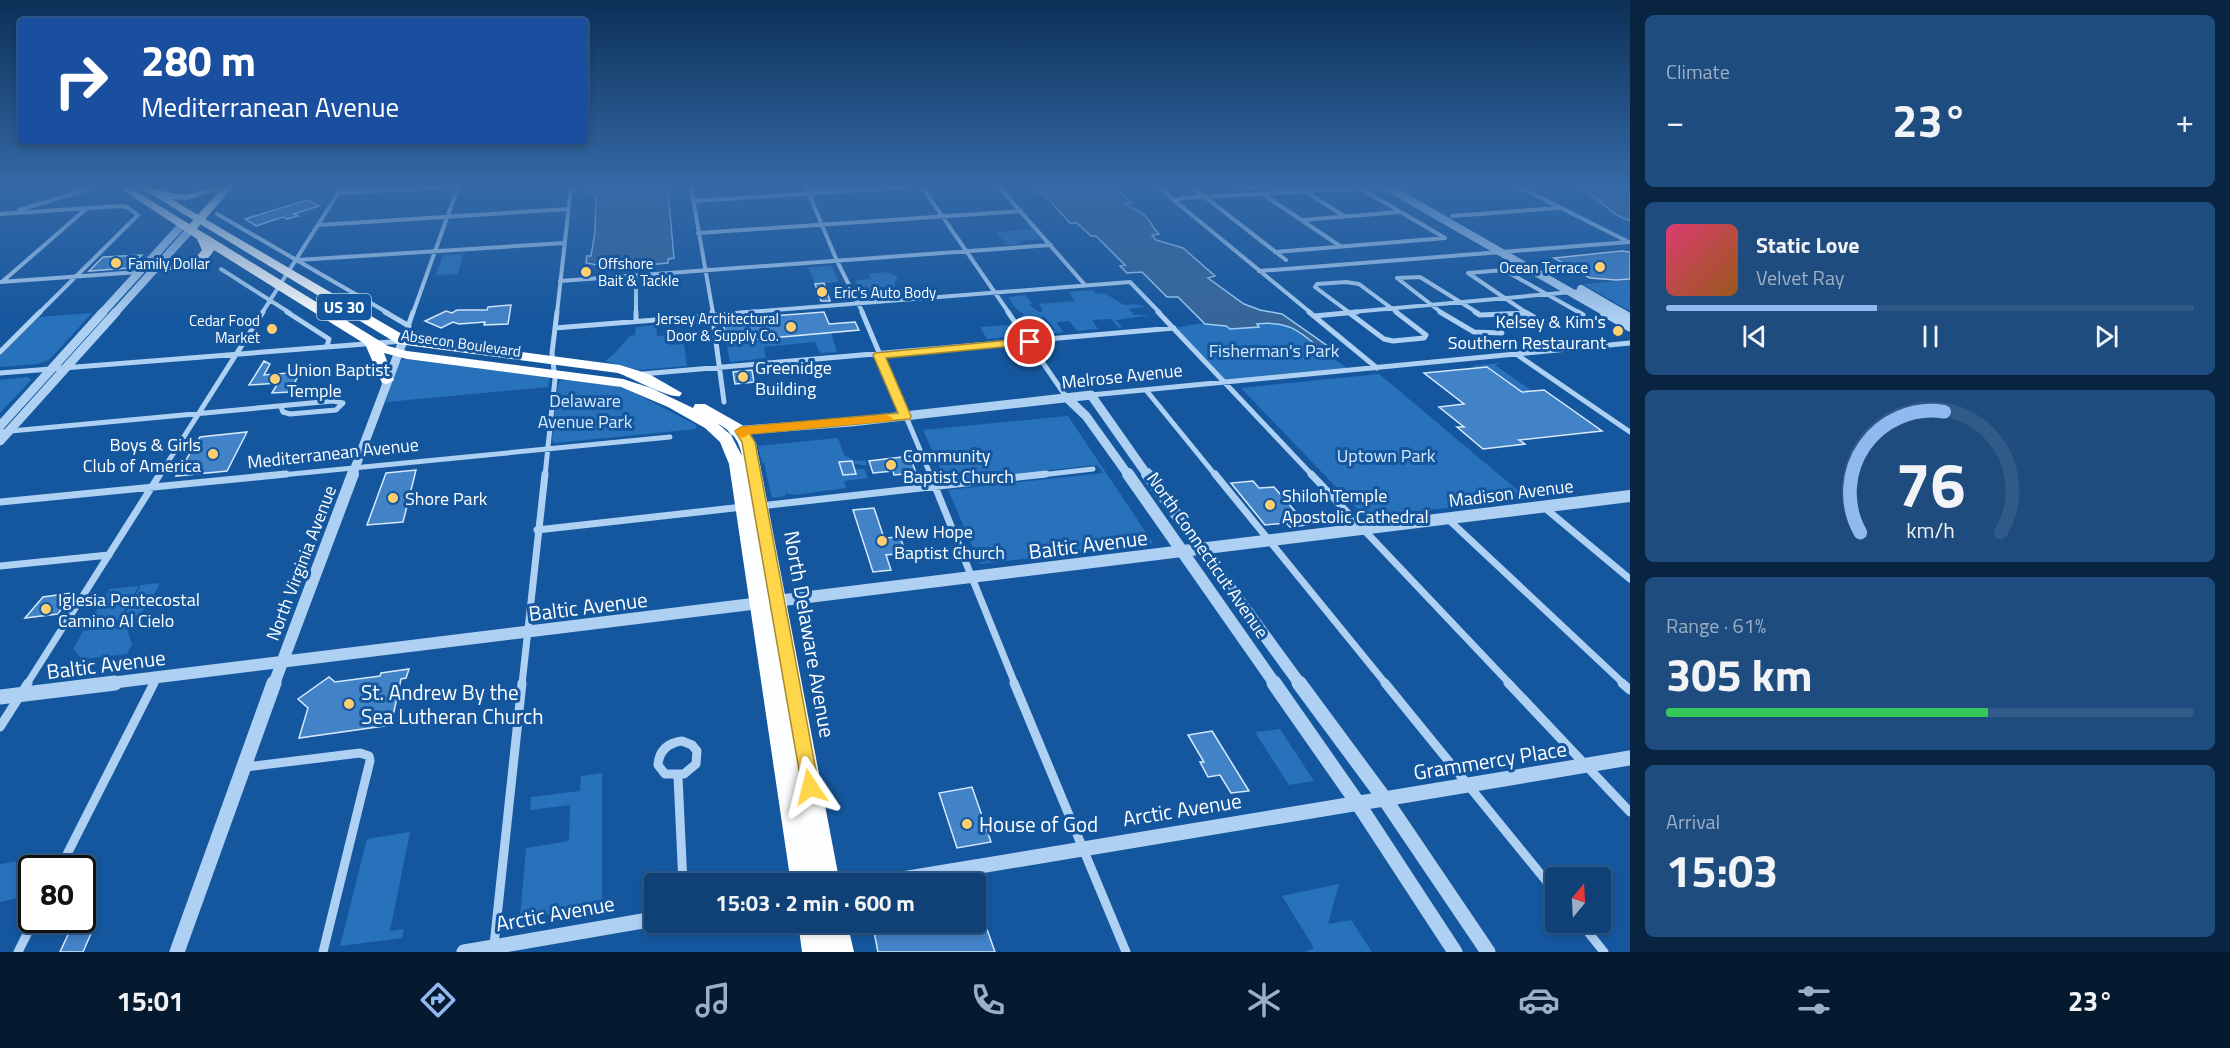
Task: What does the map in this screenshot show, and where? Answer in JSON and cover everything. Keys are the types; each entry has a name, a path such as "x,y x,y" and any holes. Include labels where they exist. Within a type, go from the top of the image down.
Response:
{"highway":[{"path":"159,265 179,266 201,259 208,250 191,231"},
{"name":"Absecon Boulevard","path":"192,231 371,342 554,367 609,380 638,388 720,432"},
{"name":"Absecon Boulevard","path":"218,231 287,272 400,347"},
{"path":"371,342 383,365 387,380"},
{"name":"Absecon Boulevard","path":"554,367 613,368 639,375 741,431"},
{"name":"North Delaware Avenue","path":"741,431 748,442 751,506 768,603 825,873"},
{"name":"North Delaware Avenue","path":"720,432 735,458 751,506"},
{"name":"North Delaware Avenue","path":"768,603 803,873"},
{"path":"813,933 816,952"},
{"path":"836,933 840,952"}],"street":[{"path":"1,282 60,231"},
{"path":"0,352 124,231"},
{"path":"0,441 3,430 51,369 138,272 188,231"},
{"path":"3,430 65,368 189,231"},
{"path":"247,231 409,326"},
{"path":"0,727 238,354 278,286 315,231"},
{"name":"North Virginia Avenue","path":"177,952 442,231"},
{"path":"494,950 528,633 565,231"},
{"path":"722,231 698,233 713,316 724,402"},
{"path":"825,231 859,304 969,567 970,578 1126,952"},
{"name":"North Connecticut Avenue","path":"952,231 997,292 1067,398 1086,416 1101,435 1357,802 1455,952"},
{"path":"1039,231 1085,285"},
{"path":"1212,231 1378,368"},
{"path":"1249,231 1286,260"},
{"path":"1320,231 1341,246"},
{"path":"1275,252 1445,238 1434,231"},
{"path":"1465,231 1630,327"},
{"path":"1479,231 1630,318"},
{"path":"1608,231 1629,242"},
{"path":"1259,271 1629,242"},
{"path":"297,260 564,243"},
{"path":"560,281 1051,245"},
{"path":"221,269 329,339 327,346"},
{"path":"1540,321 1468,273 1504,270 1582,315"},
{"path":"1,282 138,272"},
{"path":"636,277 636,321"},
{"path":"1502,333 1483,334 1470,331 1431,305 1397,278 1420,277 1477,314 1487,316 1527,313"},
{"path":"555,328 1130,282 1630,812"},
{"path":"1353,282 1426,335 1424,338 1393,341 1384,339 1347,313 1315,287 1317,284 1353,282"},
{"path":"1314,316 1583,291"},
{"path":"639,375 1174,328"},
{"path":"0,373 371,342"},
{"name":"Melrose Avenue","path":"905,416 1091,395 1630,343"},
{"path":"1516,354 1630,432"},
{"path":"1146,390 1545,880"},
{"name":"North Connecticut Avenue","path":"1091,395 1200,549 1384,798 1488,952"},
{"path":"3,430 333,401 343,403 336,410 290,414 283,412 281,407"},
{"path":"720,432 905,416"},
{"name":"Mediterranean Avenue","path":"0,502 670,436"},
{"path":"537,530 1093,469"},
{"name":"Madison Avenue","path":"1181,552 1630,496"},
{"path":"1544,507 1630,579"},
{"path":"1448,519 1630,690"},
{"name":"Baltic Avenue","path":"0,697 1181,552"},
{"path":"0,566 110,555"},
{"path":"67,855 157,677"},
{"path":"688,743 697,750 698,762 691,772 678,777 665,774 661,770 658,759 669,744 688,743"},
{"path":"244,768 360,753 369,756 370,761 323,952"},
{"name":"Grammercy Place","path":"1357,802 1630,758"},
{"path":"678,777 682,873"},
{"name":"Arctic Avenue","path":"936,873 1357,802"},
{"name":"Arctic Avenue","path":"464,952 494,950 644,921"},
{"path":"18,952 28,933"},
{"path":"1589,933 1604,952"}],"green space":[{"path":"1034,231 1041,239 1019,241 1021,244 1007,245 996,232"},
{"path":"463,254 458,274 436,275 443,255"},
{"path":"832,266 839,282 815,284 808,267"},
{"path":"884,272 898,276 894,285 896,290 883,291 886,296 863,298 855,280 871,279 869,274"},
{"path":"1630,280 1630,311 1583,284"},
{"path":"1093,290 1097,294 1104,293 1124,305 1140,304 1133,305 1144,307 1129,309 1134,315 1151,315 1116,320 1122,327 1119,328 1111,319 1092,320 1098,329 1077,331 1069,321 1056,322 1063,332 1035,335 1033,332 1055,330 1045,317 1024,319 1021,315 1025,314 1018,311 1008,297 1025,295 1032,304 1029,305 1039,312 1043,311 1039,304 1075,301 1069,292"},
{"path":"92,313 49,360 38,364 0,367 0,356 39,317"},
{"name":"Fisherman's Park","path":"1277,322 1291,327 1351,371 1223,383 1174,328 1210,323 1224,325 1230,329 1258,327 1256,324"},
{"path":"656,325 657,336 670,335 670,345 684,344 687,366 638,370 605,361 630,336 635,335 636,327"},
{"path":"1008,325 1015,336 987,339 980,327"},
{"path":"831,332 837,352 820,353 815,342 764,347 766,358 730,362 727,345 753,343 754,339"},
{"path":"405,359 550,378 548,387 386,402 397,362"},
{"path":"1500,363 1495,365 1532,391 1522,392 1472,366"},
{"name":"Uptown Park","path":"1379,374 1528,499 1365,517 1241,388"},
{"path":"28,377 31,380 0,413 0,380"},
{"name":"Delaware Avenue Park","path":"560,381 613,385 631,391 696,425 696,429 555,443 552,440 558,385"},
{"path":"1068,416 1153,543 980,564 948,490 1103,473 1097,465 946,481 923,430"},
{"path":"838,438 844,455 855,461 865,460 867,465 840,462 843,475 856,474 855,469 864,469 868,478 844,481 846,488 794,495 786,493 785,496 772,498 758,446"},
{"path":"160,583 140,613 121,622 141,585"},
{"path":"139,586 117,622 87,625 110,589"},
{"path":"126,626 132,644 127,654 82,659 73,649 83,631"},
{"path":"1280,729 1314,781 1289,785 1255,732"},
{"path":"602,773 602,906 520,919 526,848 569,841 570,805 530,810 531,797 580,791 581,776"},
{"path":"410,832 390,931 404,929 402,938 340,946 367,839"},
{"path":"18,861 18,898 0,902 0,864"},
{"path":"1339,884 1328,924 1351,920 1372,952 1304,952 1314,948 1282,896"}],"shaded area":[{"path":"672,231 674,258 668,259 668,263 613,268 586,263 587,256 591,256 595,232"},
{"path":"1086,231 1157,231 1159,234 1152,235 1156,240 1183,248 1215,276 1208,278 1244,304 1282,314 1339,354 1328,355 1296,330 1279,324 1257,324 1259,327 1230,329 1226,326 1205,324 1178,297 1167,297 1142,272 1127,273 1120,266 1125,265 1096,236 1091,236"}],"building":[{"name":"Ocean Terrace","path":"1630,252 1630,279 1590,278 1554,258"},
{"name":"Family Dollar","path":"142,255 129,268 89,271 103,257"},
{"name":"Eric's Auto Body","path":"824,283 830,301 821,301 815,284"},
{"path":"511,305 508,324 484,325 485,322 459,324 453,322 441,328 425,321 446,311 452,313 457,310 487,310 488,307"},
{"name":"Jersey Architectural Door & Supply Co.","path":"824,312 829,324 855,322 859,330 727,342 722,320"},
{"name":"Union Baptist Temple","path":"264,361 270,364 264,375 300,372 290,392 272,393 278,383 249,385"},
{"path":"1487,367 1522,392 1544,390 1602,431 1519,440 1525,444 1483,449 1457,427 1464,427 1439,407 1464,404 1424,373"},
{"name":"Greenidge Building","path":"752,370 754,382 735,384 733,372"},
{"name":"Boys & Girls Club of America","path":"247,432 227,471 176,476 200,437"},
{"name":"Community Baptist Church","path":"910,456 916,473 894,475 893,471 873,473 869,461"},
{"path":"852,461 856,474 843,475 839,462"},
{"name":"Shore Park","path":"416,470 403,522 367,525 386,473"},
{"name":"Shiloh Temple Apostolic Cathedral","path":"1253,481 1259,488 1274,487 1307,525 1290,527 1286,523 1265,525 1231,483"},
{"name":"New Hope Baptist Church","path":"874,508 884,538 900,537 906,553 886,555 891,570 873,572 853,510"},
{"name":"Iglesia Pentecostal Camino Al Cielo","path":"72,593 58,614 25,618 43,597"},
{"name":"St. Andrew By the Sea Lutheran Church","path":"409,669 406,678 401,679 391,725 299,738 308,708 298,699 329,677 335,682 380,676 381,673"},
{"path":"1212,731 1249,791 1231,793 1220,775 1208,777 1200,762 1204,762 1188,735"},
{"name":"House of God","path":"972,787 991,842 957,848 939,793"},
{"path":"986,926 995,952 878,952 874,933 986,933"},
{"path":"69,933 91,933 83,952 60,952"}],"slow traffic":[{"path":"743,434 741,431 886,418"}],"place":[{"name":"Family Dollar","path":"116,263"},
{"name":"Ocean Terrace","path":"1600,267"},
{"name":"Offshore Bait & Tackle","path":"586,272"},
{"name":"Eric's Auto Body","path":"822,292"},
{"name":"Jersey Architectural Door & Supply Co.","path":"791,327"},
{"name":"Cedar Food Market","path":"272,329"},
{"name":"Kelsey & Kim's Southern Restaurant","path":"1618,331"},
{"name":"Greenidge Building","path":"743,377"},
{"name":"Union Baptist Temple","path":"275,379"},
{"name":"Boys & Girls Club of America","path":"213,454"},
{"name":"Community Baptist Church","path":"891,465"},
{"name":"Shore Park","path":"393,498"},
{"name":"Shiloh Temple Apostolic Cathedral","path":"1270,505"},
{"name":"New Hope Baptist Church","path":"882,541"},
{"name":"Iglesia Pentecostal Camino Al Cielo","path":"46,609"},
{"name":"St. Andrew By the Sea Lutheran Church","path":"349,704"},
{"name":"House of God","path":"967,824"}],"route":[{"path":"810,787 748,442 741,431 905,416 879,355 1030,342"}]}
